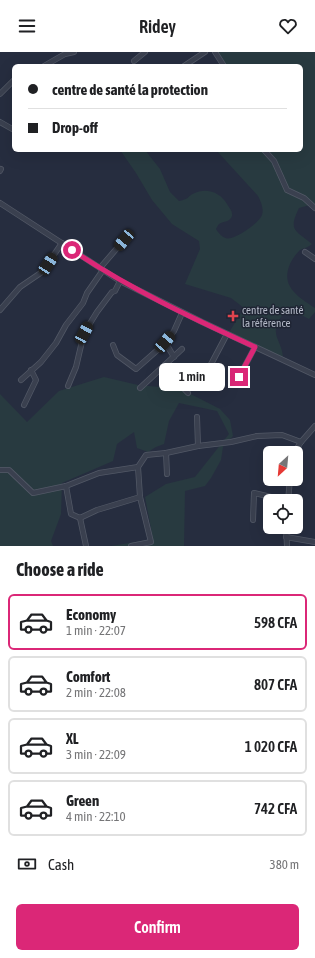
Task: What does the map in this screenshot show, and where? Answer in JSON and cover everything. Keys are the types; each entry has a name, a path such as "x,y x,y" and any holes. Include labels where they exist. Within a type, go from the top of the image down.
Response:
{"street":[{"path":"47,64 64,54 74,52"},
{"path":"134,61 145,52"},
{"path":"187,64 205,52"},
{"path":"215,52 223,64"},
{"path":"0,94 12,83"},
{"path":"0,122 12,129"},
{"path":"266,152 274,161 287,190 304,198 315,208"},
{"path":"0,203 120,281 227,334 315,375"},
{"path":"21,380 40,362 56,342 66,325 83,303 87,293 102,269 124,240"},
{"path":"0,310 20,287 42,272 62,243"},
{"path":"305,252 315,259"},
{"path":"68,386 76,367 84,333 97,312 115,290 120,281"},
{"path":"113,345 118,355 136,369 165,342 174,331 182,312"},
{"path":"209,368 227,334"},
{"path":"165,342 174,357"},
{"path":"239,377 255,347"},
{"path":"140,388 182,349"},
{"path":"163,366 188,393"},
{"path":"24,405 36,380 31,370"},
{"path":"197,417 198,446"},
{"path":"298,446 315,426"},
{"path":"131,546 150,542 140,497 138,467 146,455 231,442 257,436 282,435 301,442"},
{"path":"166,453 167,474"},
{"path":"0,470 9,470 33,493 66,486 99,473 138,467"},
{"path":"66,486 71,514 80,518 97,510 140,497"},
{"path":"253,520 254,493 263,495"},
{"path":"80,518 86,546"},
{"path":"286,546 286,537 315,542"}],"shaded area":[{"path":"213,52 315,52 315,207 310,205 299,208 294,221 295,229 298,233 312,244 300,250 295,256 290,264 287,279 289,285 297,295 315,308 315,312 309,319 295,312 285,312 279,320 276,326 276,332 283,354 283,361 228,334 244,308 231,298 185,284 200,249 199,241 172,224 152,200 121,152 147,152 160,169 170,192 179,201 200,191 213,192 221,197 231,210 232,216 227,221 219,224 216,229 220,235 228,238 235,237 257,222 262,215 263,210 258,196 218,152 303,152 303,64 222,64"},
{"path":"104,377 138,385 181,389 220,409 230,420 233,436 223,447 221,460 211,478 205,486 185,491 184,546 111,546 153,539 145,497 166,484 195,477 229,434 217,411 179,403 169,421 164,444 148,452 137,448 134,432 117,444 113,461 62,483 61,514 51,541 53,546 0,546 0,394 27,422 59,391"}],"place":[{"name":"centre de santé la référence","path":"233,316"}],"route":[{"path":"72,250 120,281 255,347 239,377"}]}
